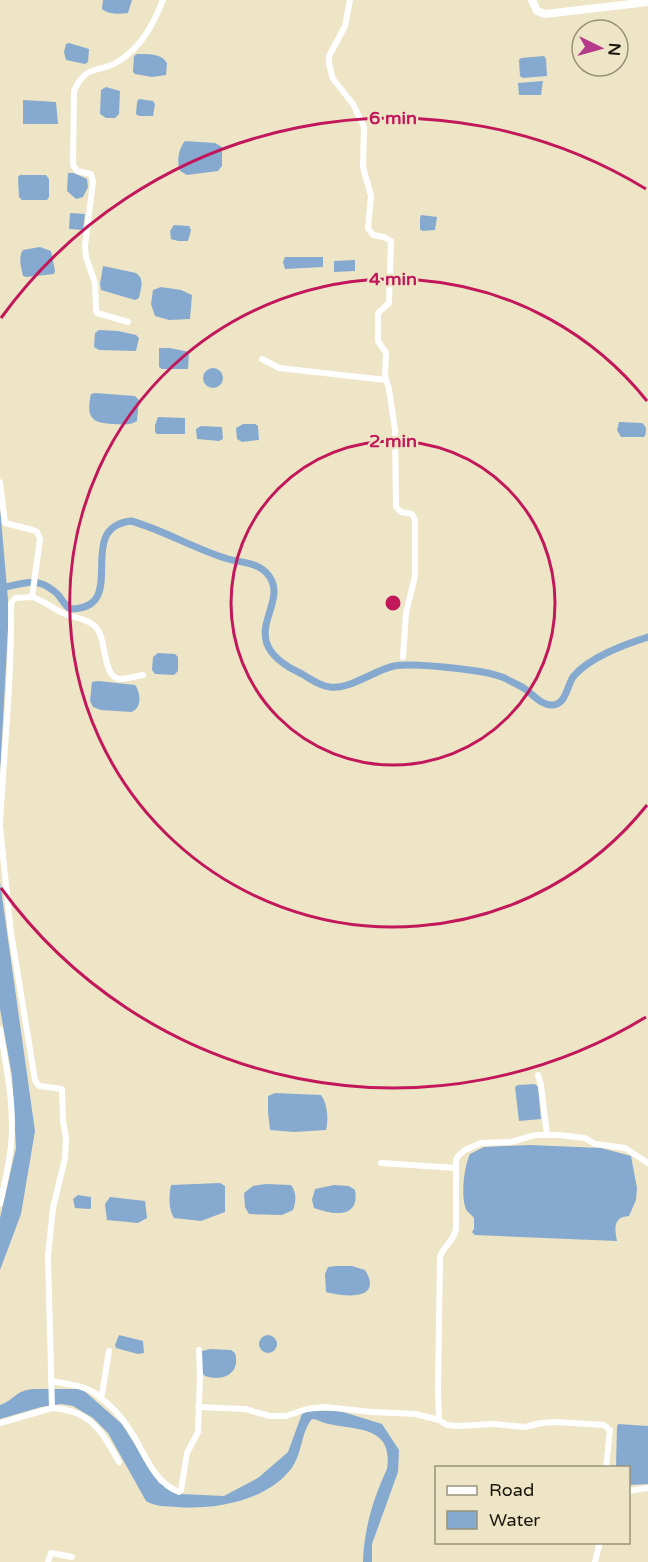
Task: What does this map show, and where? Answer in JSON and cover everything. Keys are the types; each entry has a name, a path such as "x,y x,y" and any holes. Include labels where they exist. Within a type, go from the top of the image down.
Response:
{"street":[{"path":"129,322 98,313 96,310 95,283 86,258 85,246 93,182 91,174 77,171 73,165 74,91 89,70 116,63 136,47 150,29 163,0"},
{"path":"350,0 345,26 329,56 329,64 333,79 353,104 364,127 363,167 371,196 368,228 373,235 391,241 389,303 378,313 377,333 378,340 386,353 386,381 395,430 396,507 401,512 412,514 415,520 415,576 406,613 403,657"},
{"path":"532,0 537,11 542,14 648,2"},
{"path":"262,359 279,368 386,381"},
{"path":"0,482 5,523 33,530 39,535 40,543 32,594"},
{"path":"52,1406 48,1256 53,1208 65,1158 66,1138 63,1096 60,1088 39,1086 35,1080 11,933 0,825 8,731 11,603 15,598 32,594 65,614 93,624 100,632 109,671 115,678 143,675"},
{"path":"0,1029 11,1109 11,1144 0,1204"},
{"path":"538,1075 548,1136"},
{"path":"0,1085 9,1085"},
{"path":"439,1420 439,1264 441,1252 450,1245 456,1229 456,1168 459,1155 472,1145 511,1142 535,1135 585,1138 595,1144 625,1148 648,1163"},
{"path":"381,1163 456,1168"},
{"path":"51,1383 86,1389 100,1398 128,1426 158,1475 165,1483 179,1492 187,1453 198,1432 199,1350"},
{"path":"100,1398 109,1351"},
{"path":"0,1423 52,1406 72,1411 83,1415 101,1431 118,1462"},
{"path":"198,1407 245,1409 270,1416 286,1416 307,1409 325,1407 415,1414 439,1420 447,1425 458,1426 493,1424 525,1427 557,1422 604,1425 610,1430 606,1466"},
{"path":"630,1491 648,1488"},
{"path":"595,1562 600,1544"},
{"path":"48,1562 51,1553 72,1557"}],"water":[{"path":"103,0 132,0 128,13 118,14 102,9"},
{"path":"66,44 89,49 88,62 85,64 66,60 64,52"},
{"path":"137,54 161,57 167,63 166,75 152,77 135,74 133,72 134,56"},
{"path":"544,56 547,76 523,78 520,76 519,60 521,58"},
{"path":"543,81 541,95 519,95 518,83"},
{"path":"106,87 120,91 119,114 115,118 106,118 100,114 101,90"},
{"path":"139,99 153,101 155,104 153,116 136,114"},
{"path":"23,100 56,102 58,124 23,124"},
{"path":"185,141 215,143 222,147 222,166 218,171 187,175 180,171 179,155"},
{"path":"68,173 74,173 87,179 88,187 83,197 76,199 67,191"},
{"path":"20,175 46,175 49,179 47,200 22,200 19,197 18,177"},
{"path":"70,213 85,214 83,230 69,229"},
{"path":"421,215 437,217 435,230 422,231 420,229"},
{"path":"174,225 189,226 191,230 188,241 171,239 170,231"},
{"path":"40,247 51,251 54,274 23,276 21,253 23,250"},
{"path":"285,257 323,257 323,267 285,269 283,262"},
{"path":"355,260 355,271 334,272 334,261"},
{"path":"103,266 139,275 142,284 139,298 135,300 101,290"},
{"path":"161,287 181,290 192,295 190,319 169,320 155,316 151,304 153,290"},
{"path":"99,330 136,335 139,338 136,351 99,350 94,347 95,333"},
{"path":"159,348 189,352 188,369 159,367"},
{"path":"213,368 220,371 223,378 220,385 213,388 206,385 203,378 206,371"},
{"path":"91,394 135,396 139,400 137,421 122,424 95,420 89,408"},
{"path":"158,417 185,418 185,434 157,434 155,425"},
{"path":"619,422 642,423 646,430 644,437 621,437 617,430"},
{"path":"243,424 258,426 259,440 242,442 237,439 236,428"},
{"path":"201,426 222,427 223,439 219,441 197,439 196,429"},
{"path":"0,507 9,611 0,775"},
{"path":"158,653 175,654 178,657 178,671 174,675 155,674 152,670 153,657"},
{"path":"92,682 135,685 139,696 137,708 131,712 101,710 93,707 90,701"},
{"path":"0,882 35,1131 21,1214 0,1270 0,1218 16,1148 12,1076 0,1009"},
{"path":"535,1084 538,1087 541,1119 519,1121 515,1087"},
{"path":"275,1093 321,1095 327,1111 326,1130 294,1132 270,1130 268,1096"},
{"path":"530,1145 601,1148 631,1156 637,1188 636,1200 629,1216 617,1221 615,1229 617,1241 475,1235 472,1232 474,1218 467,1211 463,1191 470,1154 484,1147"},
{"path":"220,1183 225,1186 225,1212 201,1221 174,1218 170,1202 171,1185"},
{"path":"291,1185 295,1198 293,1210 282,1215 249,1214 245,1207 244,1193 253,1186"},
{"path":"334,1185 349,1186 355,1190 353,1206 349,1210 337,1213 314,1208 312,1200 315,1189"},
{"path":"78,1195 91,1197 91,1208 75,1208 73,1199"},
{"path":"110,1197 145,1201 147,1218 138,1223 107,1220 105,1204"},
{"path":"352,1266 365,1270 370,1280 366,1292 342,1295 326,1292 325,1274 328,1267"},
{"path":"119,1335 143,1341 144,1353 138,1354 116,1348"},
{"path":"268,1335 274,1338 277,1344 274,1350 268,1353 262,1350 259,1344 262,1338"},
{"path":"231,1350 235,1353 235,1366 229,1375 211,1378 202,1373 202,1351"},
{"path":"33,1389 82,1389 122,1424 159,1483 181,1494 224,1496 258,1478 288,1452 303,1411 340,1411 382,1424 399,1450 398,1472 372,1544 372,1562 363,1562 365,1538 377,1492 387,1469 388,1454 384,1444 370,1432 312,1419 305,1431 295,1463 280,1480 268,1489 254,1496 223,1505 192,1508 161,1506 146,1501 108,1433 93,1418 73,1406 61,1404 41,1407 0,1419 0,1405 22,1392"},
{"path":"618,1424 648,1426 648,1484 630,1485 630,1466 616,1466"}],"waterway":[{"path":"0,588 28,582 40,583 56,593 70,609 88,606 97,596 101,583 105,538 114,527 131,521 215,555 250,564 265,571 274,587 265,636 269,649 281,661 315,682 326,686 345,686 394,666 437,666 497,675 522,687 544,703 553,705 561,701 573,677 588,664 618,648 648,637"}]}
